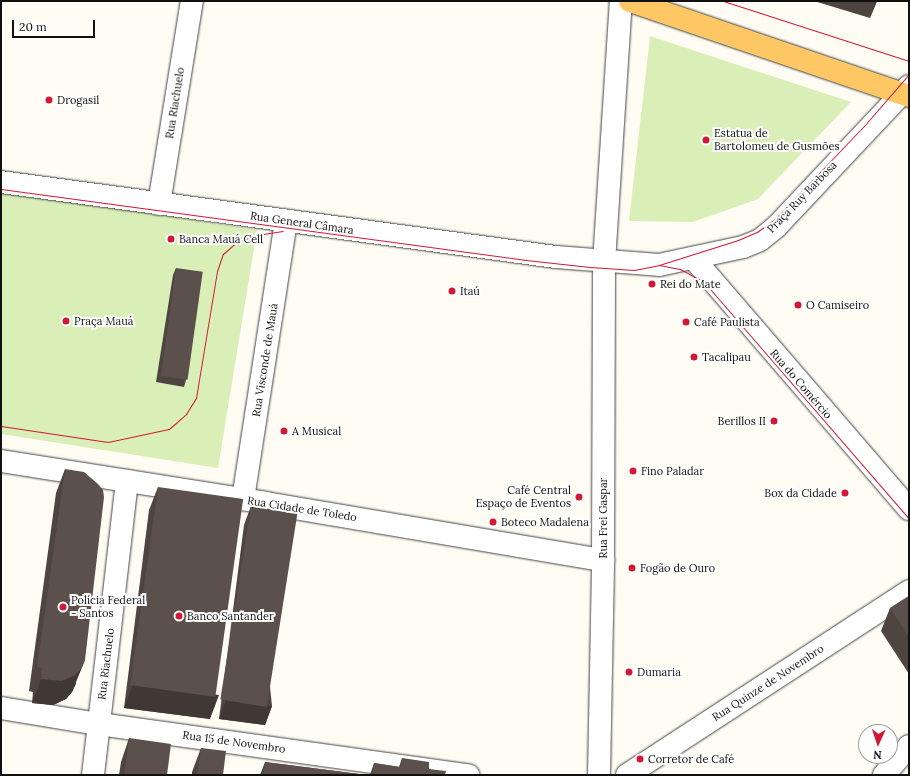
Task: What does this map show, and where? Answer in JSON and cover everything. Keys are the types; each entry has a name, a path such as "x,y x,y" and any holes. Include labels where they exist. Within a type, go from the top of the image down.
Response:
{"main road":[{"name":"Praça Ruy Barbosa","path":"630,1 907,92"}],"street":[{"name":"Rua Riachuelo","path":"159,204 192,1"},
{"path":"604,262 621,1"},
{"name":"Praça Ruy Barbosa","path":"604,262 659,265 743,247 760,240 777,226 875,120 907,92"},
{"name":"Rua General Câmara","path":"1,182 604,262"},
{"name":"Rua Visconde de Mauá","path":"243,499 286,221"},
{"name":"Rua do Comércio","path":"693,258 909,509"},
{"name":"Rua Frei Gaspar","path":"599,775 603,560 604,262"},
{"name":"Rua Cidade de Toledo","path":"1,461 243,499 603,560"},
{"name":"Rua Riachuelo","path":"92,775 127,481"},
{"name":"Rua Quinze de Novembro","path":"627,775 909,591"},
{"name":"Rua 15 de Novembro","path":"1,708 99,724 468,775"},
{"path":"884,775 909,746"}],"green space":[{"path":"650,36 851,102 758,199 693,222 629,221"},
{"path":"1,190 257,230 218,468 1,434"}],"building":[{"path":"176,268 203,272 188,380 161,376"},
{"name":"Polícia Federal - Santos","path":"65,469 84,472 103,490 104,497 85,660 81,669 75,675 62,681 41,679 42,668 37,667"},
{"name":"Banco Santander","path":"158,487 243,499 215,697 130,685"},
{"path":"251,506 297,513 267,707 220,700"},
{"path":"909,596 909,637 890,608"},
{"path":"129,738 171,744 167,775 124,775"},
{"path":"201,748 226,751 223,775 197,775"},
{"path":"402,758 429,762 429,769 446,771 445,775 373,775 374,763 401,767"},
{"path":"265,762 367,775 263,775"}],"tram line":[{"path":"723,1 909,61"},
{"path":"1,189 526,260 634,270 659,265 738,240 757,232 775,219 864,126 909,74"},
{"path":"1,426 108,442 169,429 186,414 196,398 217,271 223,254 237,242 257,235 283,231"},
{"path":"659,265 680,269 704,282 909,519"}],"place":[{"name":"Drogasil","path":"49,100"},
{"name":"Estatua de Bartolomeu de Gusmões","path":"706,140"},
{"name":"Banca Mauá Cell","path":"171,239"},
{"name":"Rei do Mate","path":"652,284"},
{"name":"Itaú","path":"452,291"},
{"name":"O Camiseiro","path":"798,305"},
{"name":"Praça Mauá","path":"66,321"},
{"name":"Café Paulista","path":"686,322"},
{"name":"Tacalipau","path":"694,357"},
{"name":"Berillos II","path":"774,421"},
{"name":"A Musical","path":"284,431"},
{"name":"Fino Paladar","path":"633,471"},
{"name":"Box da Cidade","path":"845,493"},
{"name":"Café Central Espaço de Eventos","path":"579,497"},
{"name":"Boteco Madalena","path":"493,522"},
{"name":"Fogão de Ouro","path":"632,568"},
{"name":"Polícia Federal - Santos","path":"63,607"},
{"name":"Banco Santander","path":"179,616"},
{"name":"Dumaria","path":"629,672"},
{"name":"Corretor de Café","path":"640,759"}]}
